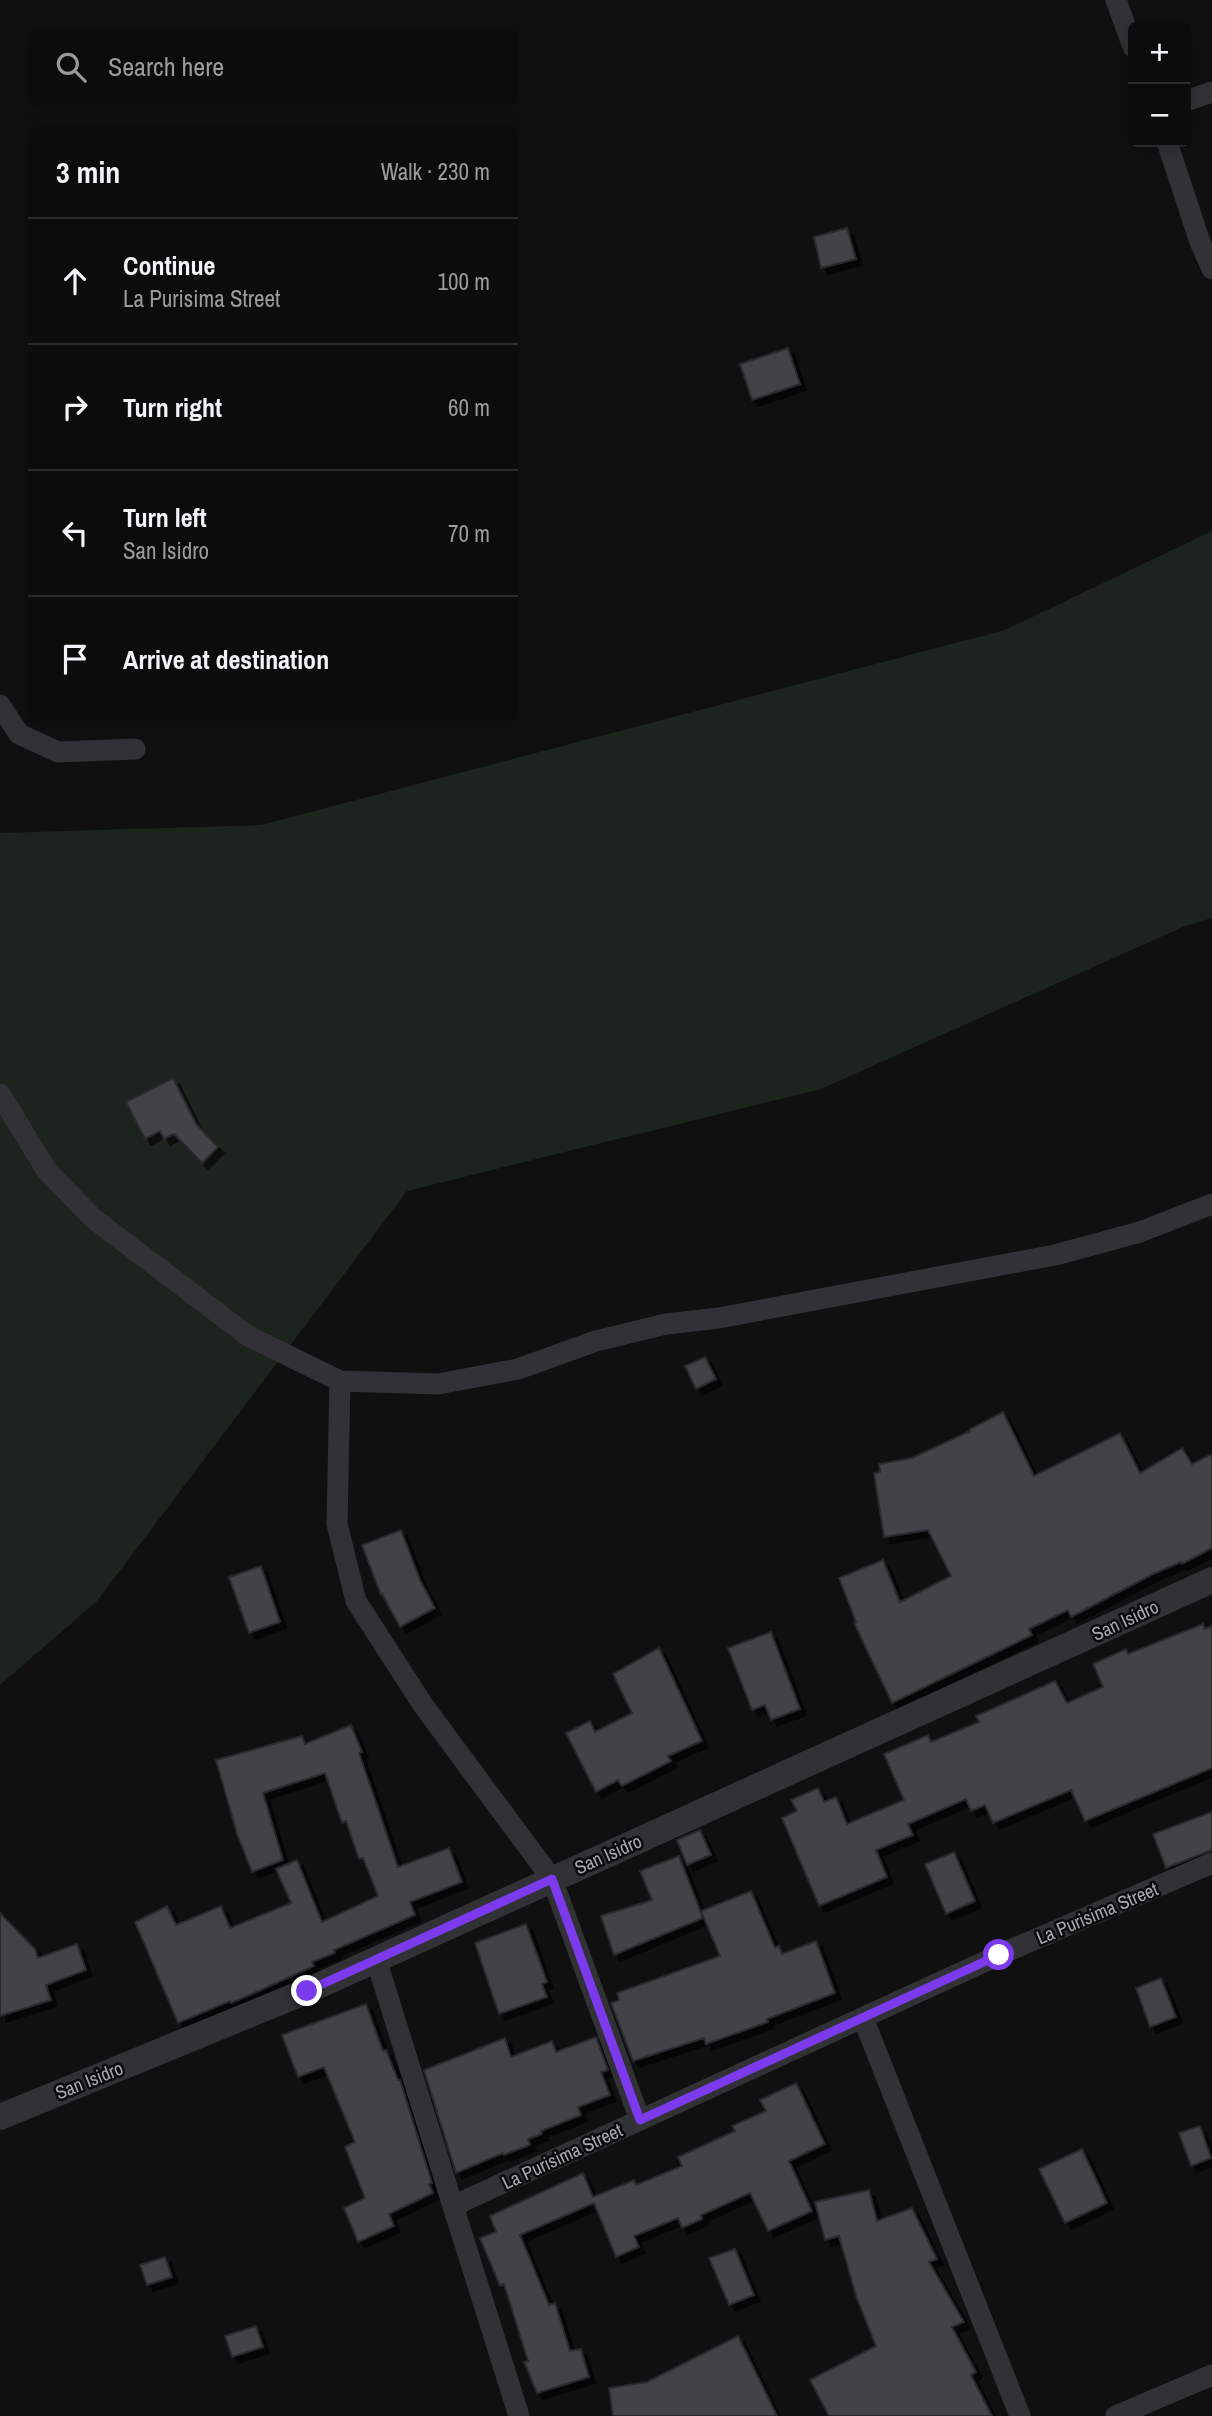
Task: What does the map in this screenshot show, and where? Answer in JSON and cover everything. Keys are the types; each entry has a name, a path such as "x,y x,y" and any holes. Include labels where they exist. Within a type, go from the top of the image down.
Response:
{"street":[{"path":"1116,0 1128,33"},
{"path":"1191,99 1212,92"},
{"path":"1169,147 1200,242 1212,269"},
{"path":"0,705 19,734 58,752 135,749"},
{"path":"0,1094 47,1171 94,1219 248,1336 340,1381 439,1384 518,1369 596,1342 666,1324 719,1318 1055,1255 1140,1232 1212,1204"},
{"path":"340,1381 337,1524 356,1601 423,1705 552,1879 640,2120"},
{"name":"San Isidro","path":"0,2117 307,1991 1212,1580"},
{"name":"La Purisima Street","path":"453,2206 999,1955 1212,1863"},
{"path":"376,1959 519,2416"},
{"path":"863,2018 1020,2416"},
{"path":"1116,2416 1212,2375"}],"shaded area":[{"path":"1212,531 1212,918 1185,926 821,1089 407,1191 97,1601 0,1685 0,833 261,825 1005,630"}],"building":[{"path":"847,228 856,259 821,268 814,237"},
{"path":"788,348 800,384 752,400 740,364"},
{"path":"173,1078 196,1124 218,1147 202,1163 174,1134 164,1139 160,1131 145,1139 126,1102"},
{"path":"705,1357 716,1379 696,1389 685,1366"},
{"path":"1003,1412 1034,1476 1120,1433 1140,1473 1182,1448 1192,1464 1212,1454 1212,1548 1182,1564 1181,1562 1153,1574 1071,1617 1068,1610 1029,1629 1032,1635 892,1703 854,1623 856,1622 839,1578 883,1560 900,1602 951,1576 928,1530 884,1537 874,1473 880,1472 879,1464 912,1458"},
{"path":"401,1530 420,1580 435,1608 400,1627 381,1595 362,1545"},
{"path":"261,1566 280,1622 249,1633 229,1577"},
{"path":"1203,1624 1205,1629 1212,1626 1212,1768 1085,1821 1071,1790 993,1823 985,1805 971,1811 966,1799 908,1824 913,1835 876,1850 887,1877 819,1906 782,1818 797,1811 791,1800 818,1788 824,1802 836,1797 847,1824 904,1800 884,1754 928,1735 931,1742 979,1722 976,1716 1055,1681 1067,1703 1103,1687 1093,1664 1126,1649 1128,1654"},
{"path":"771,1632 800,1709 771,1720 765,1705 752,1710 728,1648"},
{"path":"659,1648 702,1741 668,1756 671,1761 622,1786 618,1780 596,1792 566,1733 590,1721 595,1732 632,1713 613,1674"},
{"path":"351,1725 398,1867 449,1848 462,1882 410,1902 415,1915 334,1950 335,1953 312,1962 314,1966 178,2023 135,1922 167,1906 176,1925 221,1906 230,1928 291,1903 276,1869 297,1860 322,1922 378,1896 363,1858 359,1859 346,1821 342,1823 325,1773 263,1793 283,1860 252,1872 237,1834 216,1760 302,1736 305,1744"},
{"path":"1212,1812 1212,1850 1166,1868 1153,1834"},
{"path":"700,1830 711,1855 687,1865 677,1840"},
{"path":"954,1852 975,1901 946,1914 925,1864"},
{"path":"679,1856 703,1918 614,1955 601,1916 652,1900 640,1871"},
{"path":"751,1891 775,1948 779,1946 782,1954 816,1941 835,1993 767,2019 768,2022 706,2044 704,2038 633,2061 611,2003 619,2000 617,1993 720,1956 701,1911"},
{"path":"0,1913 35,1949 38,1958 77,1944 86,1970 46,1985 51,2000 0,2016"},
{"path":"526,1924 547,1982 542,1984 547,1997 499,2014 475,1943"},
{"path":"1161,1978 1176,2017 1150,2027 1136,1988"},
{"path":"366,2004 383,2051 386,2050 400,2080 433,2193 389,2214 394,2226 358,2242 344,2208 365,2198 345,2147 355,2142 324,2067 298,2077 282,2035"},
{"path":"596,2037 608,2070 601,2072 610,2095 578,2107 581,2115 541,2131 542,2134 528,2139 530,2145 456,2173 424,2070 505,2038 511,2057 552,2041 556,2052"},
{"path":"796,2083 825,2144 789,2161 812,2211 768,2231 750,2193 701,2215 702,2219 682,2228 678,2218 634,2236 639,2247 616,2257 594,2203 520,2235 549,2305 555,2303 570,2351 581,2349 589,2377 537,2393 524,2362 528,2361 504,2284 500,2286 480,2238 496,2232 490,2216 583,2173 593,2197 634,2180 636,2185 682,2166 678,2157 735,2131 732,2126 766,2111 760,2100"},
{"path":"1200,2126 1211,2158 1191,2166 1179,2133"},
{"path":"1082,2149 1107,2203 1065,2223 1039,2169"},
{"path":"869,2190 877,2221 912,2208 937,2259 929,2262 964,2322 952,2327 976,2372 971,2375 992,2416 829,2416 810,2380 876,2346 856,2296 839,2236 825,2240 815,2202"},
{"path":"735,2249 754,2295 729,2305 709,2258"},
{"path":"165,2257 172,2277 147,2285 140,2265"},
{"path":"256,2326 263,2347 232,2357 225,2336"},
{"path":"738,2336 777,2416 613,2416 609,2388 647,2382"}],"route":[{"path":"307,1991 552,1879 640,2120 999,1955"}]}
